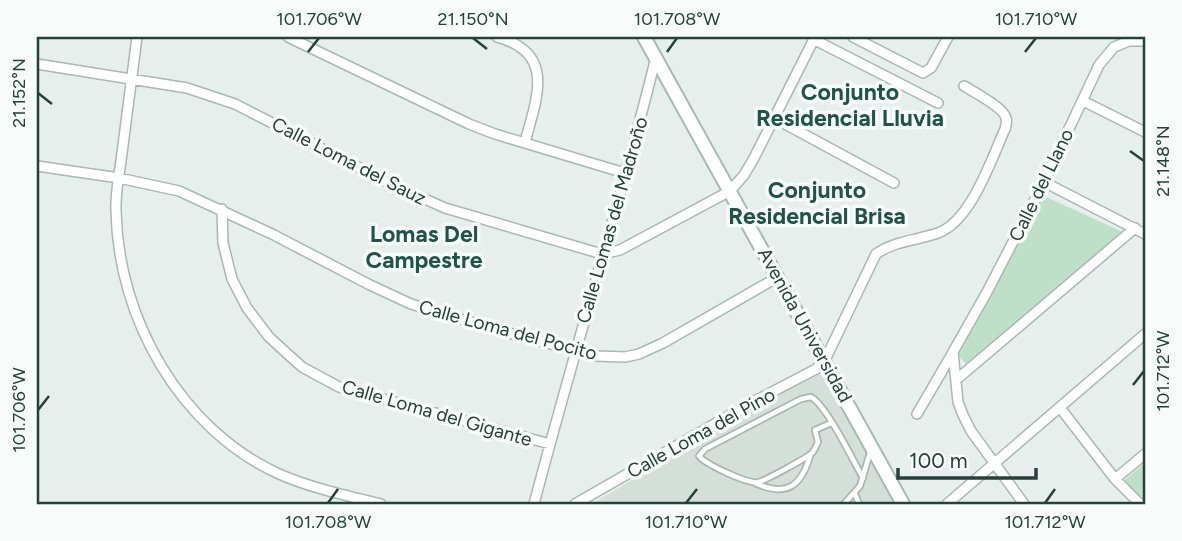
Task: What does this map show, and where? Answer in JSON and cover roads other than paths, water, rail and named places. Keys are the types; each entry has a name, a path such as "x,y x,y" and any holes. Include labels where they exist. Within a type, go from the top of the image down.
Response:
{"street":[{"path":"137,37 116,209 118,247 126,287 145,337 168,378 203,419 251,458 280,474 381,504"},
{"path":"288,37 469,124 628,174"},
{"path":"497,37 516,42 534,61 538,92 524,142"},
{"name":"Avenida Universidad","path":"644,37 904,504"},
{"path":"853,37 923,73 931,68 948,37"},
{"path":"602,254 620,250 730,191 744,176 814,38 938,103"},
{"name":"Calle del Llano","path":"917,414 987,292 1044,182 1099,65 1114,47 1129,41 1145,41"},
{"name":"Calle Lomas del Madroño","path":"534,504 602,254 628,174 656,57"},
{"name":"Calle Loma del Sauz","path":"37,64 132,77 187,88 235,103 385,181 445,208 602,254"},
{"path":"825,360 876,254 887,247 941,232 963,214 1007,120 1005,114 964,86"},
{"path":"1083,101 1145,132"},
{"path":"774,118 894,183"},
{"name":"Calle Loma del Pocito","path":"37,166 119,178 179,191 222,209 411,304 494,329 612,358 639,354 663,343 778,276"},
{"path":"1044,182 1145,234"},
{"name":"Calle Loma del Gigante","path":"222,209 223,243 232,279 247,308 269,337 302,367 339,387 550,444"},
{"path":"956,380 1135,228"},
{"path":"947,504 1061,409 1145,334"},
{"path":"953,352 958,402 963,415 1024,504"},
{"name":"Calle Loma del Pino","path":"575,504 816,369 825,360"},
{"path":"1061,409 1115,478 1140,504"},
{"path":"1115,478 1145,454"}],"lane":[{"path":"831,423 814,430 818,442 810,455 804,475 798,482 778,490 769,489 701,460 699,456 700,453 807,397 815,398 831,423 863,478"},
{"path":"844,504 855,494 863,478 872,446"},
{"path":"753,482 759,482 810,455"},
{"path":"855,494 859,504"}],"district":[{"name":"Conjunto Residencial Lluvia","path":"850,105"},
{"name":"Conjunto Residencial Brisa","path":"817,203"},
{"name":"Lomas Del Campestre","path":"424,247"}]}
